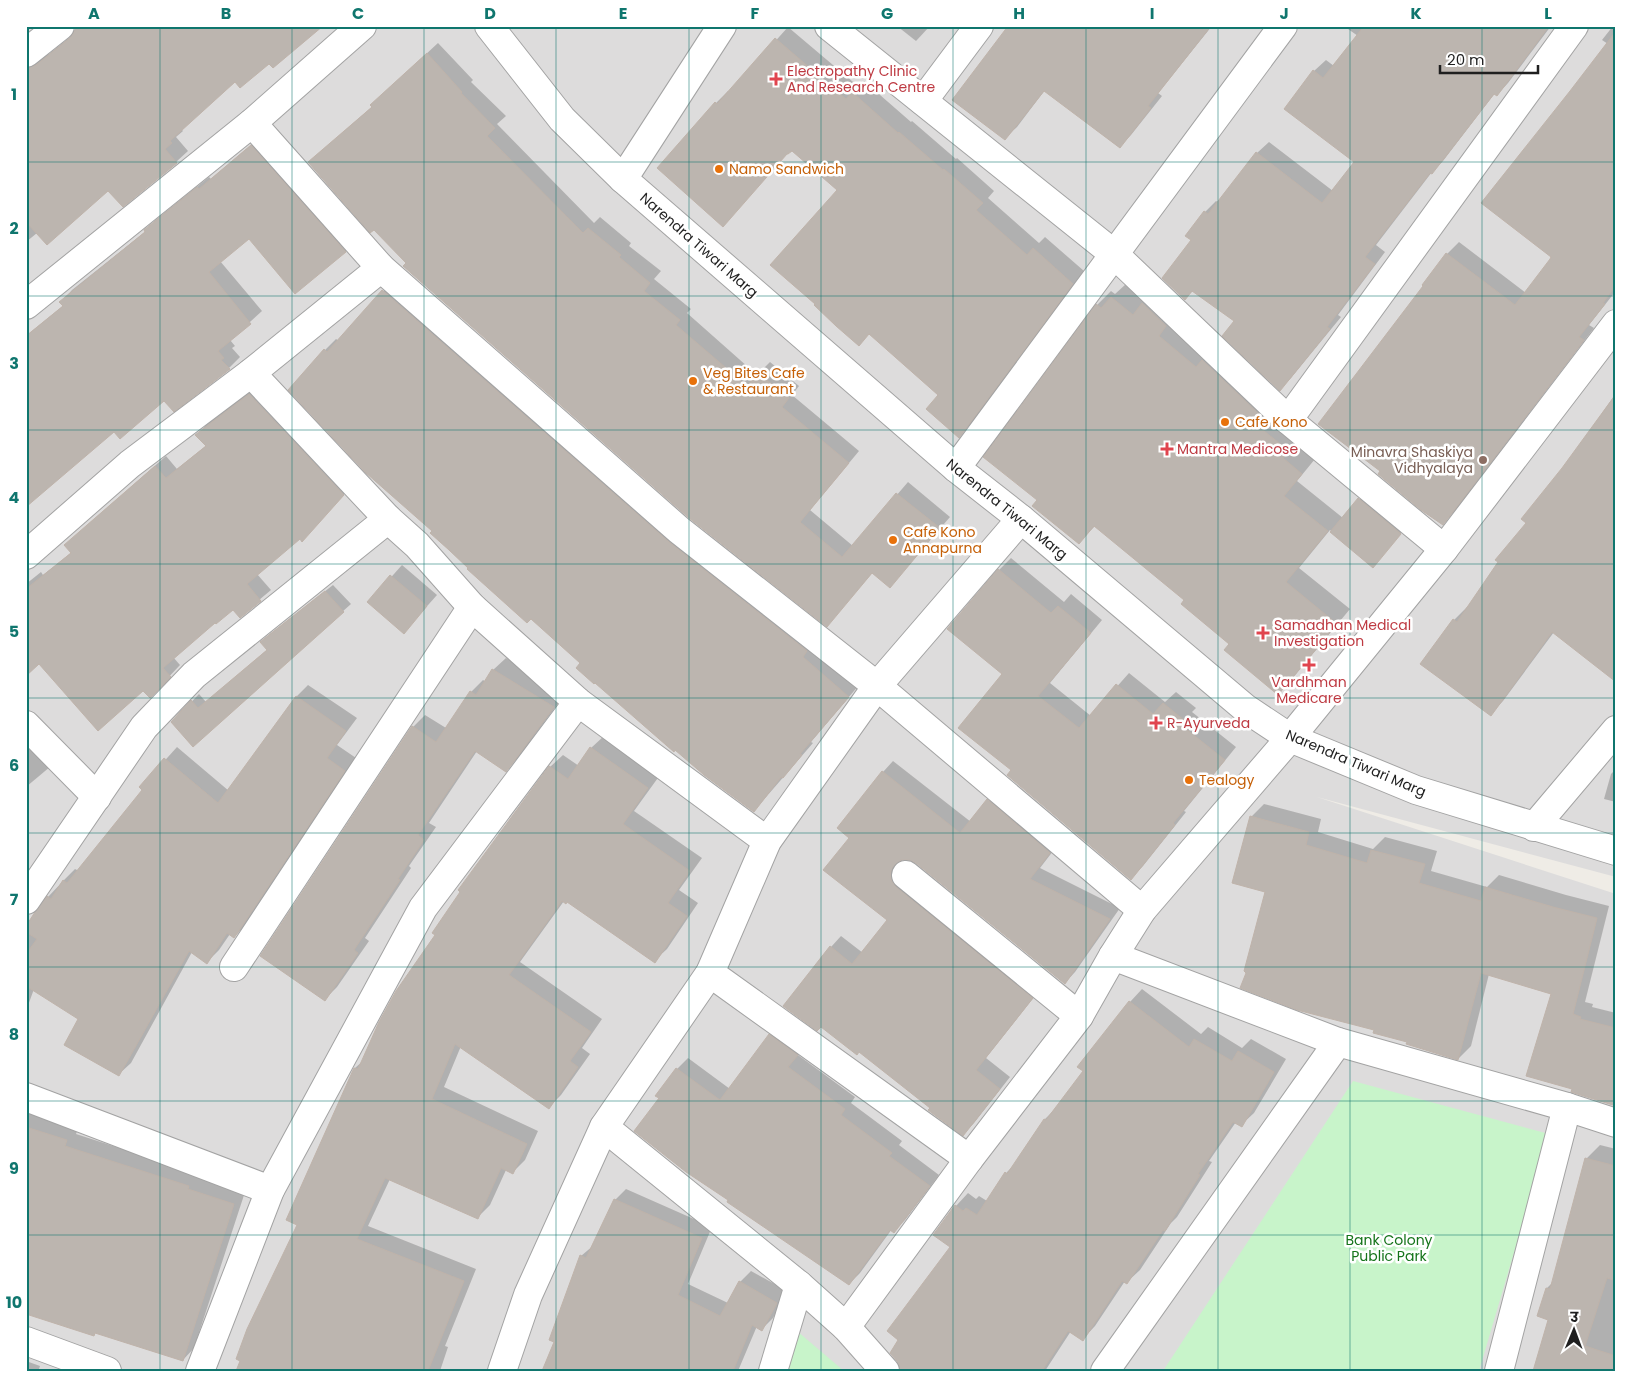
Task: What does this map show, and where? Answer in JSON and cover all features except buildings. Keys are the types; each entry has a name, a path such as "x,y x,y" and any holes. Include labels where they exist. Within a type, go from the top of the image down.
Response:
{"street":[{"path":"26,53 60,26"},
{"path":"26,305 252,123 362,26"},
{"name":"Narendra Tiwari Marg","path":"489,26 562,119 623,179 956,468 1021,519 1245,708 1290,738 1416,790 1616,851"},
{"path":"623,179 722,26"},
{"path":"829,26 1114,254 1288,420 1444,549"},
{"path":"922,101 979,26"},
{"path":"956,468 1283,26"},
{"path":"1288,420 1574,26"},
{"path":"252,123 381,268 679,530 877,686 1142,910"},
{"path":"26,555 130,464 251,373 381,268"},
{"path":"846,1327 969,1159 1079,1016 1142,910 1290,738 1444,549 1616,324"},
{"path":"251,373 388,519 416,545 472,607 578,702 767,841"},
{"path":"26,900 144,727 194,675 388,519"},
{"path":"502,1371 528,1295 604,1127 710,973 767,841 877,686 1021,519"},
{"path":"234,967 472,607"},
{"path":"200,1371 270,1190 423,908 578,702"},
{"path":"26,725 97,797"},
{"path":"1534,827 1616,730"},
{"path":"906,875 1079,1016"},
{"path":"1113,956 1338,1042 1567,1107 1616,1123"},
{"path":"710,973 969,1159"},
{"path":"1105,1371 1338,1042"},
{"path":"26,1098 270,1190"},
{"path":"1499,1371 1567,1107"},
{"path":"604,1127 799,1285 846,1327 885,1371"},
{"path":"773,1371 799,1285"},
{"path":"26,1341 107,1371"}],"shaded area":[{"path":"26,26 1616,26 1616,877 1317,797 1616,894 1616,1371 26,1371"}],"green space":[{"name":"Bank Colony Public Park","path":"1353,1081 1549,1134 1479,1371 1163,1371"},
{"path":"797,1331 844,1371 785,1371"}],"place":[{"name":"Electropathy Clinic And Research Centre","path":"776,79"},
{"name":"Namo Sandwich","path":"719,169"},
{"name":"Veg Bites Cafe & Restaurant","path":"693,381"},
{"name":"Cafe Kono","path":"1225,422"},
{"name":"Mantra Medicose","path":"1167,449"},
{"name":"Minavra Shaskiya Vidhyalaya","path":"1483,460"},
{"name":"Cafe Kono Annapurna","path":"893,540"},
{"name":"Samadhan Medical Investigation","path":"1263,633"},
{"name":"Vardhman Medicare","path":"1309,665"},
{"name":"R-Ayurveda","path":"1156,723"},
{"name":"Tealogy","path":"1189,780"}]}
